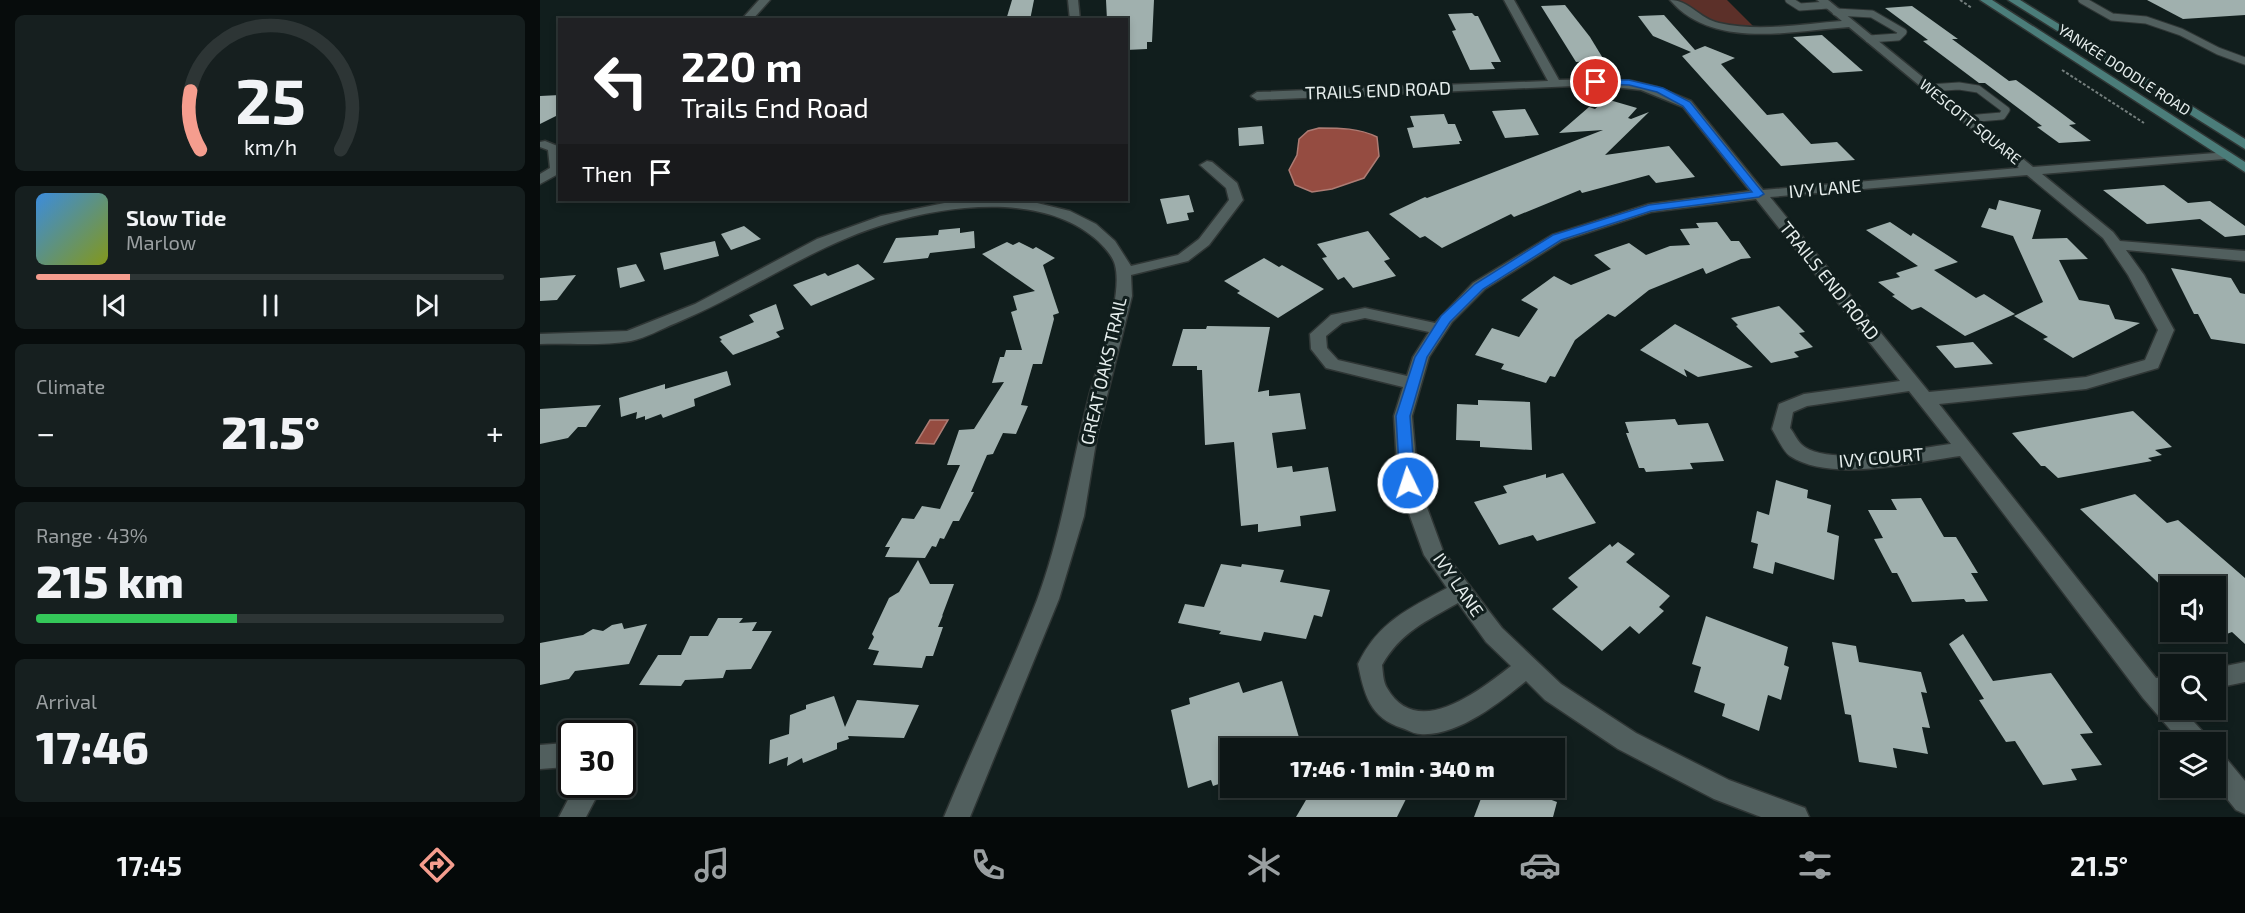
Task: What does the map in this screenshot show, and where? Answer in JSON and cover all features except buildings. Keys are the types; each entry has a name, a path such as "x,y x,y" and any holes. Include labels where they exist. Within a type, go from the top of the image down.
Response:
{"main road":[{"name":"YANKEE DOODLE ROAD","path":"1985,0 2245,168"},
{"name":"YANKEE DOODLE ROAD","path":"2013,0 2245,147"},
{"path":"2019,22 2066,46 2208,134 2245,147"},
{"path":"2224,155 2245,160"}],"street":[{"path":"748,18 765,0"},
{"path":"1073,0 1075,18"},
{"path":"1509,0 1527,36 1556,84"},
{"path":"1675,0 1699,20 1718,27 1742,30 1850,24"},
{"name":"WESCOTT SQUARE","path":"1829,6 2108,235 2136,275 2166,330 2152,364 2086,383 1918,392"},
{"name":"TRAILS END ROAD","path":"1257,96 1596,82 1629,83 1660,90 1687,104 1965,450 2160,687"},
{"path":"542,146 558,139"},
{"path":"540,180 557,169 554,148 542,146"},
{"name":"IVY LANE","path":"1796,817 1723,790 1627,741 1553,692 1494,635 1434,555 1408,483 1403,416 1421,357 1439,329 1479,286 1557,238 1649,208 1759,194 2224,155"},
{"path":"1123,272 1183,258 1204,242 1236,200 1232,186 1207,165"},
{"name":"GREAT OAKS TRAIL","path":"540,339 629,336 700,307 822,242 886,219 959,204 997,203 1033,206 1065,214 1091,227 1110,244 1123,264 1124,296 1088,436 1074,516 1048,599 957,817"},
{"path":"2115,245 2245,256"},
{"path":"1413,383 1332,364 1319,349 1318,334 1337,319 1365,313 1439,329"},
{"name":"IVY COURT","path":"1918,392 1804,399 1785,408 1781,429 1795,450 1820,462 1844,464 1965,450"},
{"path":"1461,591 1417,615 1385,639 1370,664 1375,692 1395,715 1420,723 1452,718 1488,698 1527,667"},
{"path":"2226,676 2245,672"},
{"path":"540,756 558,755"},
{"path":"2226,778 2245,801"},
{"path":"572,817 583,798"}],"lane":[{"path":"1789,0 1800,6 1829,6 1878,13 1903,32 1898,37 1869,39"},
{"path":"2082,0 2112,17 2146,20 2181,32 2218,51 2245,61"},
{"path":"1929,88 1959,86 1978,89 2006,110 2002,116 1966,119"}],"shaded area":[{"path":"1675,0 1727,0 1756,29 1742,30 1699,20"},
{"path":"1319,128 1356,130 1377,137 1379,156 1364,178 1332,189 1312,192 1295,185 1289,170 1297,155 1299,139 1308,131"},
{"path":"930,420 948,420 934,444 916,443"}],"route":[{"path":"1408,483 1403,416 1421,357 1446,319 1479,286 1557,238 1649,208 1759,194 1687,104 1660,90 1629,83 1596,82"}]}
